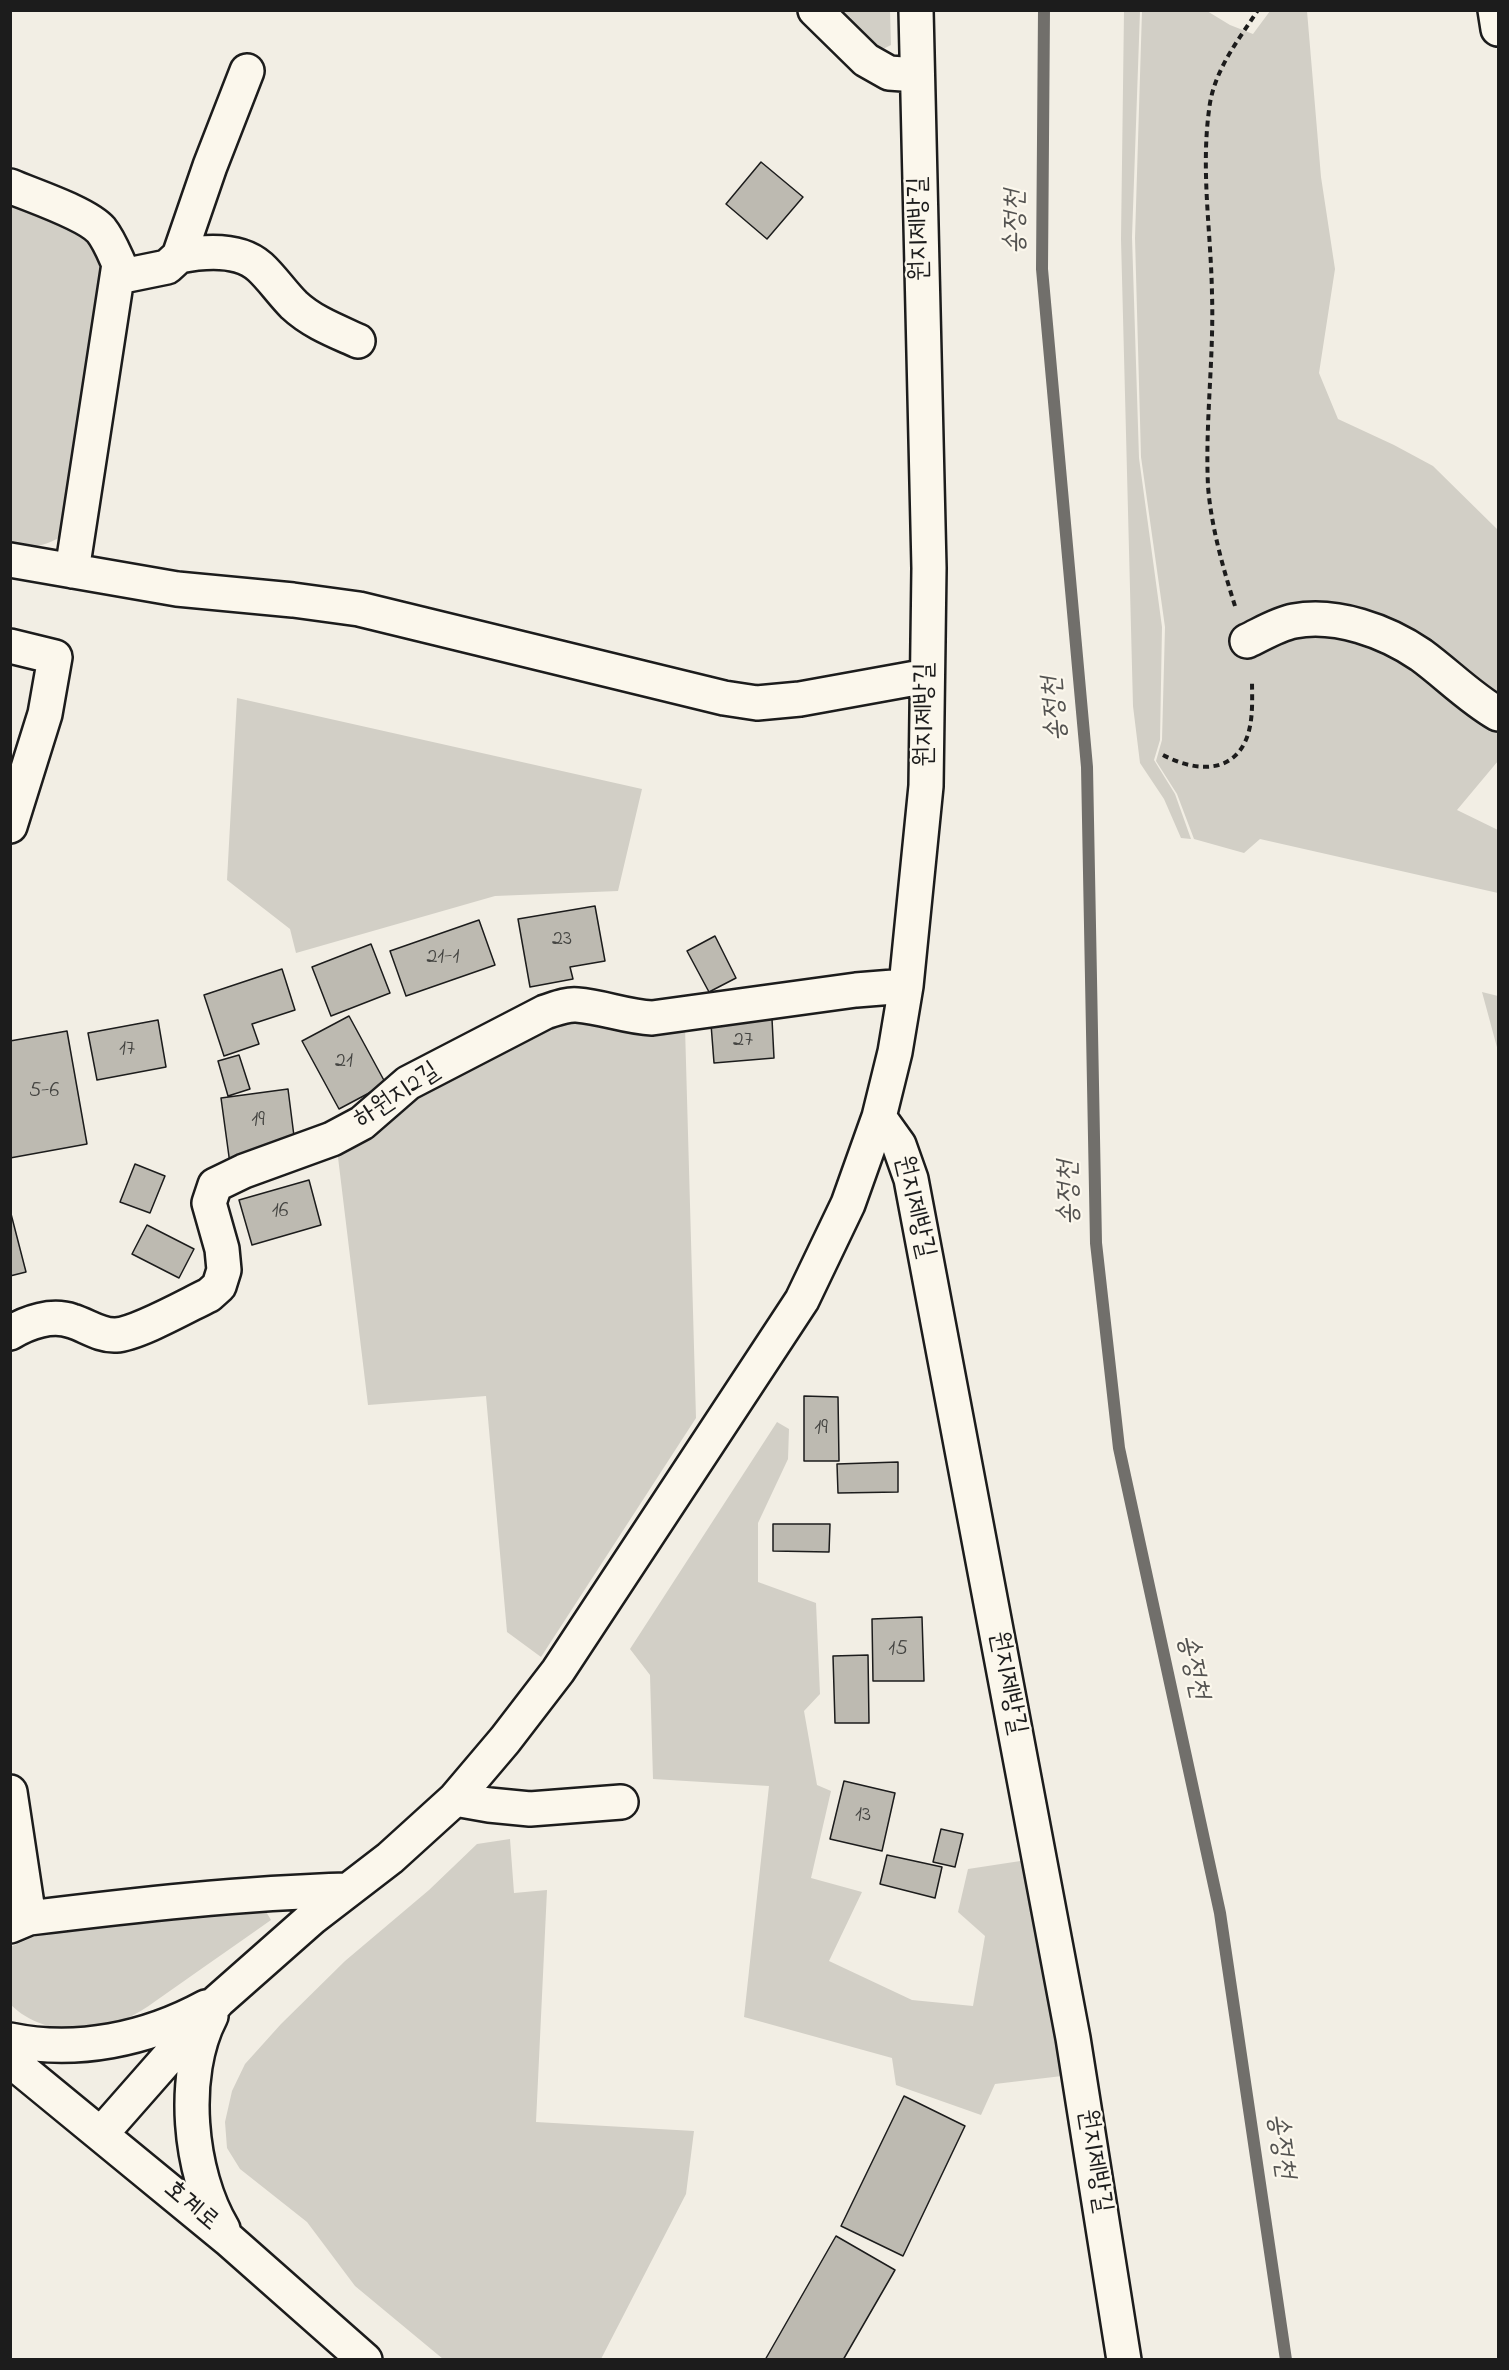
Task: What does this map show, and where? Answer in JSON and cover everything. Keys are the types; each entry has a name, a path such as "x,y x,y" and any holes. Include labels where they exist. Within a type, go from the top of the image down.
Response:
{"street":[{"path":"815,10 866,60 888,73 917,75"},
{"name":"원지제방길","path":"916,10 929,568 926,786 906,986 895,1052 879,1117 899,1145 911,1179 1073,2038 1124,2360"},
{"path":"1495,10 1498,29"},
{"path":"118,277 167,267 179,256 210,166 247,71"},
{"path":"10,186 86,219 101,230 119,264 72,571"},
{"path":"179,256 201,252 223,253 243,258 258,266 295,306 321,324 358,341"},
{"path":"10,560 177,589 359,609 724,698 758,703 800,699 927,676"},
{"path":"1247,641 1294,621 1336,621 1365,628 1393,639 1420,655 1498,714"},
{"path":"10,646 55,657 45,714 12,818"},
{"name":"하원지2길","path":"10,1333 50,1318 72,1320 96,1331 115,1336 134,1331 209,1295 219,1286 224,1270 222,1249 209,1203 215,1185 244,1171 332,1139 362,1123 408,1083 545,1012 578,1005 633,1017 652,1018 856,990 906,986"},
{"path":"101,2134 219,2001 312,1918 390,1858 455,1799 505,1740 558,1671 802,1300 848,1204 879,1117"},
{"path":"10,1792 20,1922 177,1900 348,1890"},
{"path":"455,1799 530,1809 621,1802"},
{"path":"10,2040 49,2045 86,2045 113,2041 171,2024 219,2001"},
{"path":"219,2001 207,2023 201,2043 193,2087 192,2130 207,2198 228,2239"},
{"name":"호계로","path":"10,2060 228,2239 365,2360"}],"path":[{"path":"1163,754 1176,762 1207,768 1235,757 1244,744 1250,727 1252,672 1247,641 1217,539 1208,488 1207,427 1212,294 1206,188 1210,102 1218,74 1258,10"}],"shaded area":[{"path":"833,11 890,11 891,45 883,49 875,48"},
{"path":"1124,11 1140,11 1132,237 1139,458 1162,627 1160,740 1154,760 1175,794 1191,839 1181,838 1164,799 1140,763 1133,706 1121,239"},
{"path":"1142,11 1207,11 1230,25 1253,34 1270,11 1307,11 1321,177 1335,269 1319,373 1338,419 1433,466 1498,530 1498,761 1457,810 1498,830 1498,893 1260,839 1244,853 1194,839 1177,794 1156,761 1162,740 1165,627 1141,457 1135,238"},
{"path":"10,195 92,235 107,268 69,532 48,543 28,547 10,546"},
{"path":"237,698 642,789 618,891 495,896 296,953 290,929 227,880"},
{"path":"1482,992 1498,996 1498,1051"},
{"path":"560,1016 685,1027 696,1418 541,1657 507,1632 486,1396 368,1405 337,1149 392,1109"},
{"path":"777,1422 789,1429 788,1459 758,1523 758,1582 816,1603 820,1694 804,1711 817,1785 831,1791 811,1878 862,1892 829,1961 912,2000 973,2006 985,1936 958,1912 968,1869 1027,1860 1062,2076 995,2084 981,2115 896,2085 892,2058 744,2017 769,1786 653,1779 650,1675 630,1649"},
{"path":"510,1839 514,1893 547,1890 536,2122 694,2131 686,2194 601,2359 443,2359 355,2286 307,2222 240,2169 227,2148 225,2122 232,2091 245,2064 281,2024 345,1961 429,1890 477,1844"},
{"path":"265,1910 271,1920 149,2006 118,2022 76,2029 48,2026 22,2014 11,2005 10,1947 38,1935 125,1922"}],"building":[{"path":"761,162 803,197 767,239 726,204"},
{"path":"595,906 605,961 570,967 573,979 530,987 518,919"},
{"path":"479,920 495,965 406,996 390,951"},
{"path":"715,936 736,978 709,992 687,951"},
{"path":"371,944 390,993 331,1016 312,967"},
{"path":"282,969 295,1010 252,1024 259,1044 224,1056 204,995"},
{"path":"349,1016 386,1084 339,1109 302,1041"},
{"path":"772,1019 774,1058 714,1063 711,1024"},
{"path":"158,1020 166,1067 97,1080 88,1033"},
{"path":"67,1031 87,1144 10,1158 10,1041"},
{"path":"239,1055 250,1089 228,1096 218,1061"},
{"path":"288,1089 295,1144 230,1164 221,1098"},
{"path":"135,1164 165,1176 150,1213 120,1202"},
{"path":"309,1180 321,1225 252,1245 239,1200"},
{"path":"10,1210 26,1272 10,1276"},
{"path":"147,1225 194,1249 179,1278 132,1254"},
{"path":"804,1396 838,1397 839,1461 804,1461"},
{"path":"898,1462 898,1492 838,1493 837,1464"},
{"path":"773,1524 830,1524 829,1552 773,1551"},
{"path":"922,1617 924,1681 873,1681 872,1619"},
{"path":"868,1655 869,1723 835,1723 833,1656"},
{"path":"844,1781 895,1793 882,1851 830,1839"},
{"path":"941,1829 963,1834 955,1867 933,1862"},
{"path":"887,1855 942,1867 935,1898 880,1884"},
{"path":"904,2096 965,2126 903,2256 841,2226"},
{"path":"836,2236 895,2270 843,2360 765,2360"}],"waterway":[{"name":"송정천","path":"1044,10 1042,269 1087,767 1096,1243 1119,1448 1220,1913 1286,2360"}]}
